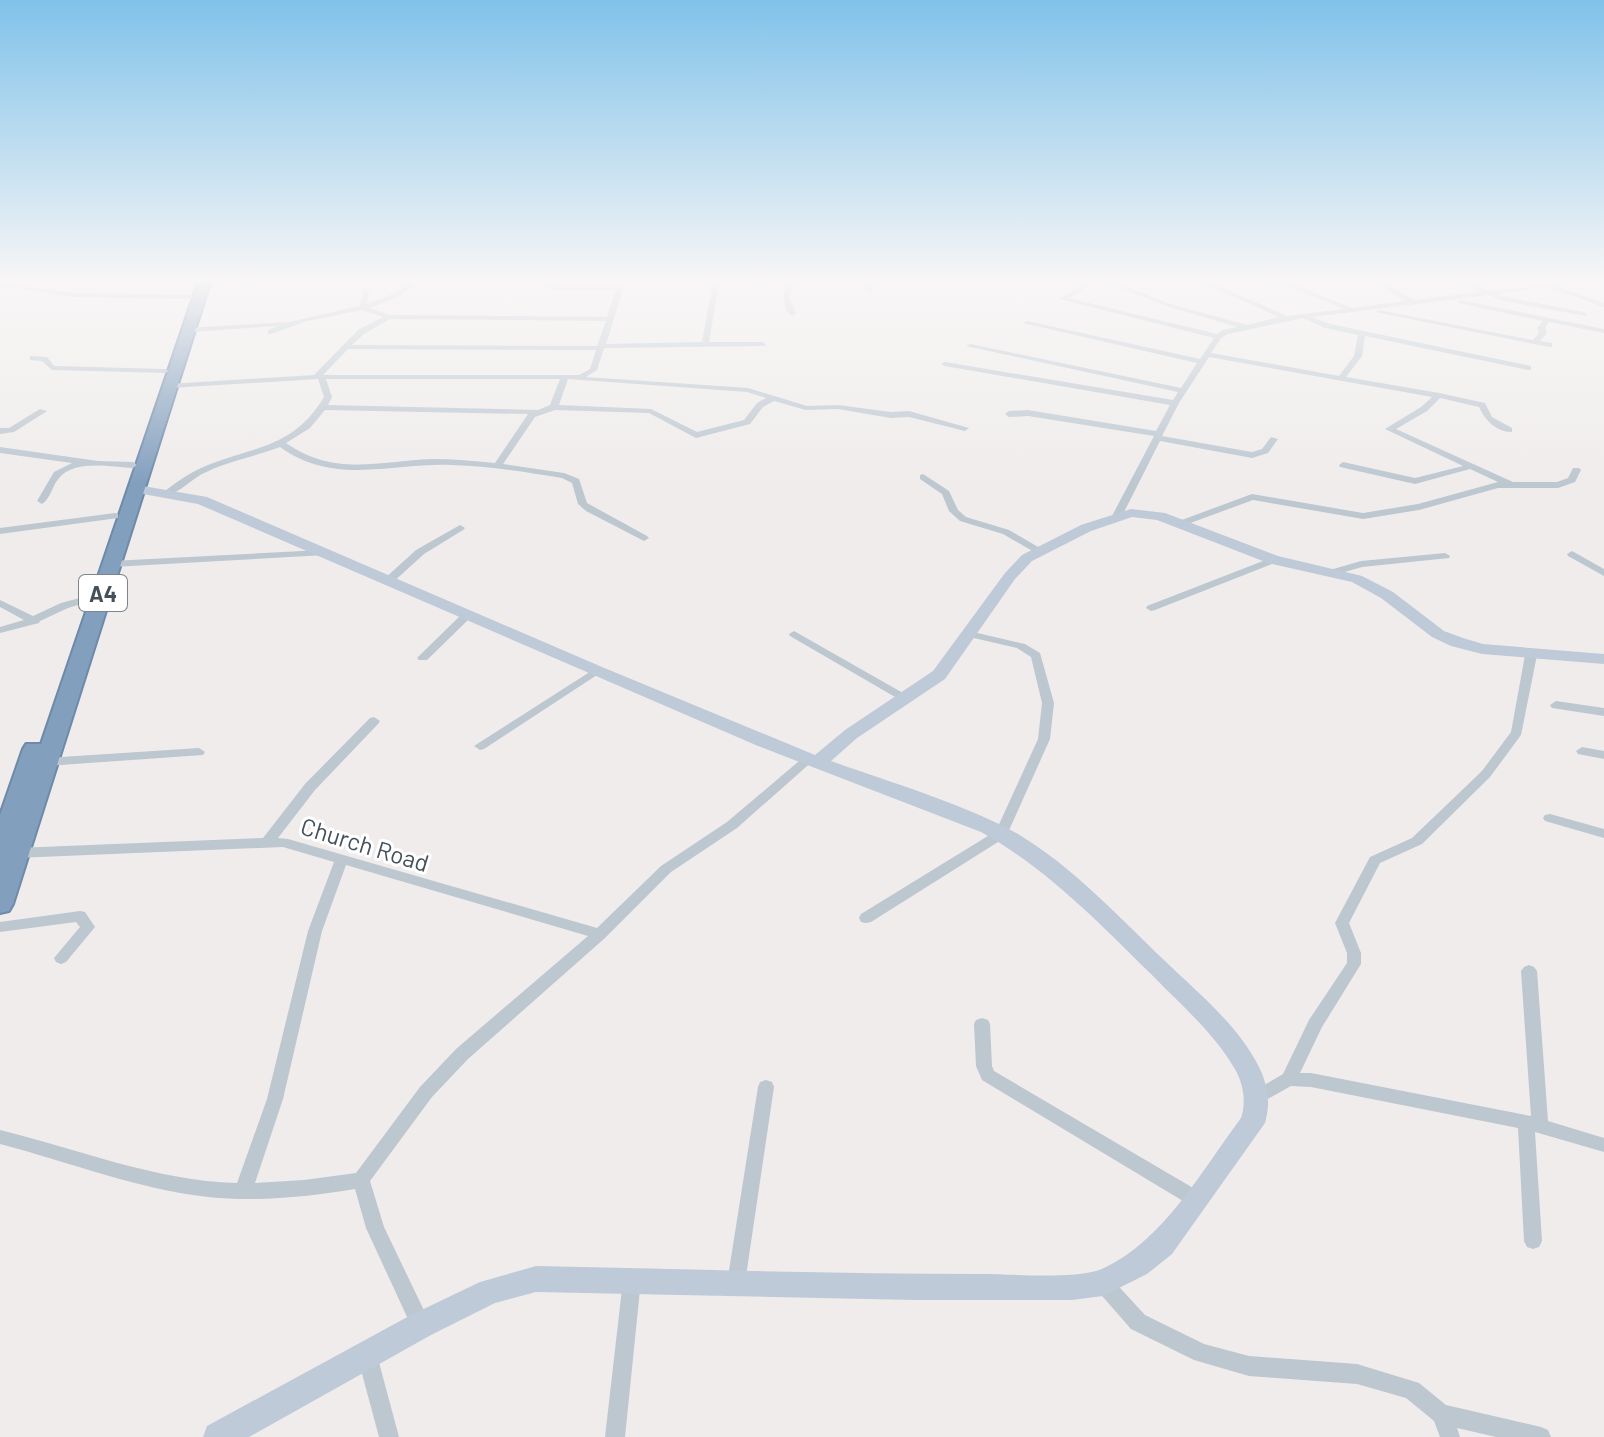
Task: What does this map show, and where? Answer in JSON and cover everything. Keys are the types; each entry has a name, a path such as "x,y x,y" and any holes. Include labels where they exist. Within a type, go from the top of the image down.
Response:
{"highway":[{"name":"A4","path":"5,846 46,762 137,489 150,430 177,350"},
{"name":"A4","path":"168,378 180,350"},
{"name":"A4","path":"0,904 5,846 115,516 133,465 150,430"}],"street":[{"path":"318,377 343,350"},
{"path":"580,377 591,373 600,350"},
{"path":"989,350 1184,391"},
{"path":"1165,350 1342,377 1482,405 1489,419 1509,430"},
{"path":"1117,516 1175,403 1211,350"},
{"path":"1342,377 1359,350"},
{"path":"1440,350 1528,368"},
{"path":"33,358 44,359 52,368 168,378 580,377 731,388 814,409 835,407 891,415 909,414 965,428"},
{"path":"945,364 1175,403"},
{"path":"168,493 204,470 283,445 323,407 328,397 318,377"},
{"path":"554,407 564,379"},
{"path":"1439,395 1424,409 1389,429 1422,447 1512,485"},
{"path":"323,407 536,412 554,407 644,410 696,435 747,422 755,416 760,405 771,399"},
{"path":"0,431 11,430 43,411"},
{"path":"497,467 536,412"},
{"path":"1009,414 1028,413 1252,455 1265,451 1274,439"},
{"path":"283,445 298,455 333,466 449,462 571,478 589,509 644,538"},
{"path":"0,450 82,462 133,465"},
{"path":"42,501 57,474 82,462"},
{"path":"1343,465 1415,481 1473,466"},
{"path":"1182,523 1252,497 1363,516 1419,507 1491,487 1558,485 1572,480 1576,470"},
{"path":"923,477 946,493 954,511 963,519 995,527 1040,551"},
{"path":"137,489 202,500 596,671 1001,834 1043,861 1101,912 1216,1025 1247,1068 1257,1098 1252,1123 1162,1245 1137,1265 1103,1283 1072,1287 558,1278 515,1283 490,1291 421,1325 218,1437"},
{"path":"0,1137 124,1172 210,1189 285,1189 361,1180 426,1092 462,1054 600,934 666,869 732,825 814,760 939,675 1010,576 1040,551 1117,516 1143,513 1182,523 1273,560 1334,572 1373,587 1447,638 1482,649 1604,659"},
{"path":"0,531 115,516"},
{"path":"387,582 420,552 460,528"},
{"path":"112,564 321,553"},
{"path":"1572,554 1604,573"},
{"path":"1334,572 1361,564 1445,556"},
{"path":"1151,608 1273,560"},
{"path":"0,630 35,621 62,604 87,599"},
{"path":"0,603 35,621"},
{"path":"423,658 466,616"},
{"path":"794,634 906,699"},
{"path":"866,918 1001,834 1044,739 1048,703 1033,651 969,634"},
{"path":"1257,1098 1289,1079 1315,1024 1354,964 1354,953 1342,923 1375,860 1417,841 1486,774 1517,732 1531,655"},
{"path":"480,746 596,671"},
{"path":"1556,705 1604,712"},
{"path":"268,841 310,787 374,721"},
{"path":"1582,751 1604,755"},
{"path":"46,762 199,752"},
{"path":"1550,818 1604,834"},
{"name":"Church Road","path":"5,846 268,841 294,844 341,861 600,934"},
{"path":"244,1189 275,1099 315,931 341,861"},
{"path":"0,927 80,916 88,927 61,958"},
{"path":"1529,971 1533,1241"},
{"path":"982,1024 984,1066 988,1075 1194,1198"},
{"path":"1289,1079 1533,1123 1604,1145"},
{"path":"736,1283 766,1087"},
{"path":"361,1180 375,1228 421,1325"},
{"path":"615,1437 632,1280"},
{"path":"1103,1283 1138,1322 1201,1353 1249,1366 1357,1374 1412,1390 1441,1414 1541,1437"},
{"path":"367,1355 389,1437"},
{"path":"1441,1414 1450,1437"}]}
